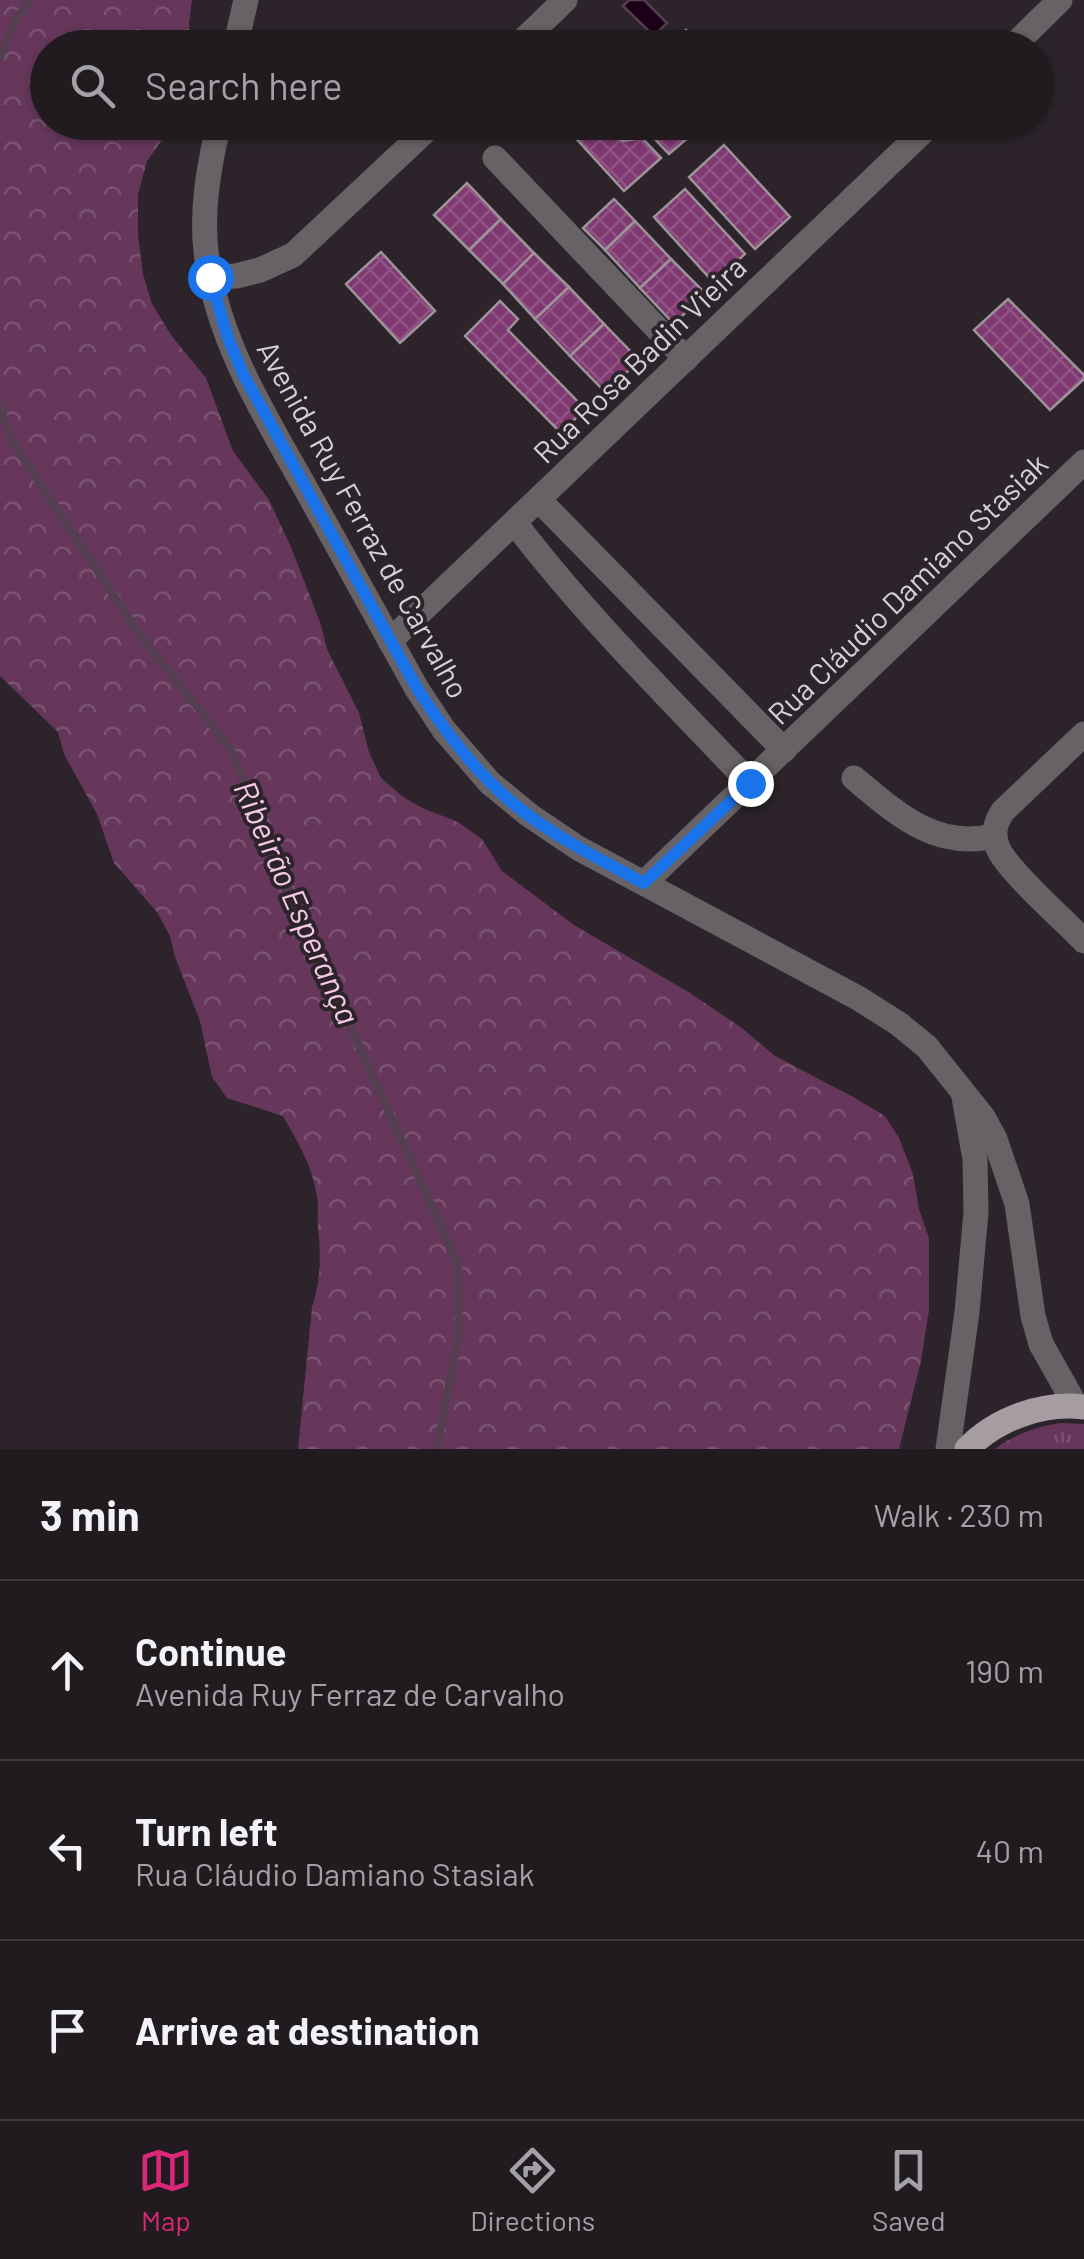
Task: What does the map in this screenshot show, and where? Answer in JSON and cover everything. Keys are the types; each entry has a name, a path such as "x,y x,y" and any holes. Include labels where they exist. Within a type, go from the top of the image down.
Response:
{"main road":[{"path":"968,1449 1012,1418 1036,1410 1080,1407"}],"street":[{"path":"239,30 246,0"},
{"path":"534,30 565,0"},
{"path":"1029,30 1060,0"},
{"name":"Avenida Ruy Ferraz de Carvalho","path":"215,140 204,232 210,277 228,338 243,374 444,730 490,783 578,848 820,976 899,1024 927,1047 984,1117 995,1139 1017,1204 1033,1316 1041,1344 1080,1407"},
{"path":"210,277 260,270 293,255 416,140"},
{"name":"Rua Rosa Badin Vieira","path":"390,640 913,140"},
{"path":"495,158 686,359"},
{"name":"Rua Cláudio Damiano Stasiak","path":"644,883 1084,462"},
{"path":"539,500 784,750"},
{"path":"515,523 586,611 750,783"},
{"path":"1084,734 1003,811 995,822 994,836 999,852 1084,941"},
{"path":"854,778 902,817 935,834 974,841 994,836"},
{"path":"948,1449 976,1212 975,1160 962,1092"}],"green space":[{"path":"0,0 192,0 190,30 30,30 30,140 162,140 147,161 138,194 138,235 152,304 206,378 233,451 269,500 291,547 327,649 359,713 369,752 381,778 403,797 458,822 482,839 502,871 574,925 690,993 775,1056 885,1116 899,1138 913,1174 929,1238 929,1310 899,1449 298,1449 312,1307 320,1268 318,1200 308,1164 283,1116 227,1098 212,1077 200,1021 170,936 157,912 114,863 97,814 64,754 58,732 0,676"},
{"path":"1061,1423 1084,1424 1084,1449 995,1449 1026,1432"}],"water":[{"path":"629,0 644,0 667,23 660,30 648,30 623,6"}],"building":[{"path":"577,140 644,140 661,158 624,191"},
{"path":"656,140 685,140 669,154"},
{"path":"724,145 790,217 755,249 689,177"},
{"path":"467,183 501,219 469,250 434,215"},
{"path":"685,189 745,254 714,283 654,217"},
{"path":"614,199 635,221 605,250 583,228"},
{"path":"501,219 534,253 503,284 469,250"},
{"path":"635,221 671,259 640,288 605,250"},
{"path":"381,252 435,311 400,343 346,284"},
{"path":"534,253 569,287 535,319 503,284"},
{"path":"671,259 705,293 674,324 640,288"},
{"path":"569,287 604,324 570,356 535,319"},
{"path":"1008,299 1084,375 1050,410 974,330"},
{"path":"500,301 518,319 508,330 585,409 561,433 465,336"},
{"path":"604,324 639,360 606,393 570,356"}],"waterway":[{"name":"Ribeirão Esperança","path":"0,58 16,18 31,0"},
{"name":"Ribeirão Esperança","path":"0,406 11,439 139,634 230,748 295,905 458,1264 459,1332 437,1449"}],"route":[{"path":"210,277 228,338 262,411 418,690 444,730 490,783 578,848 644,883 750,783"}]}
